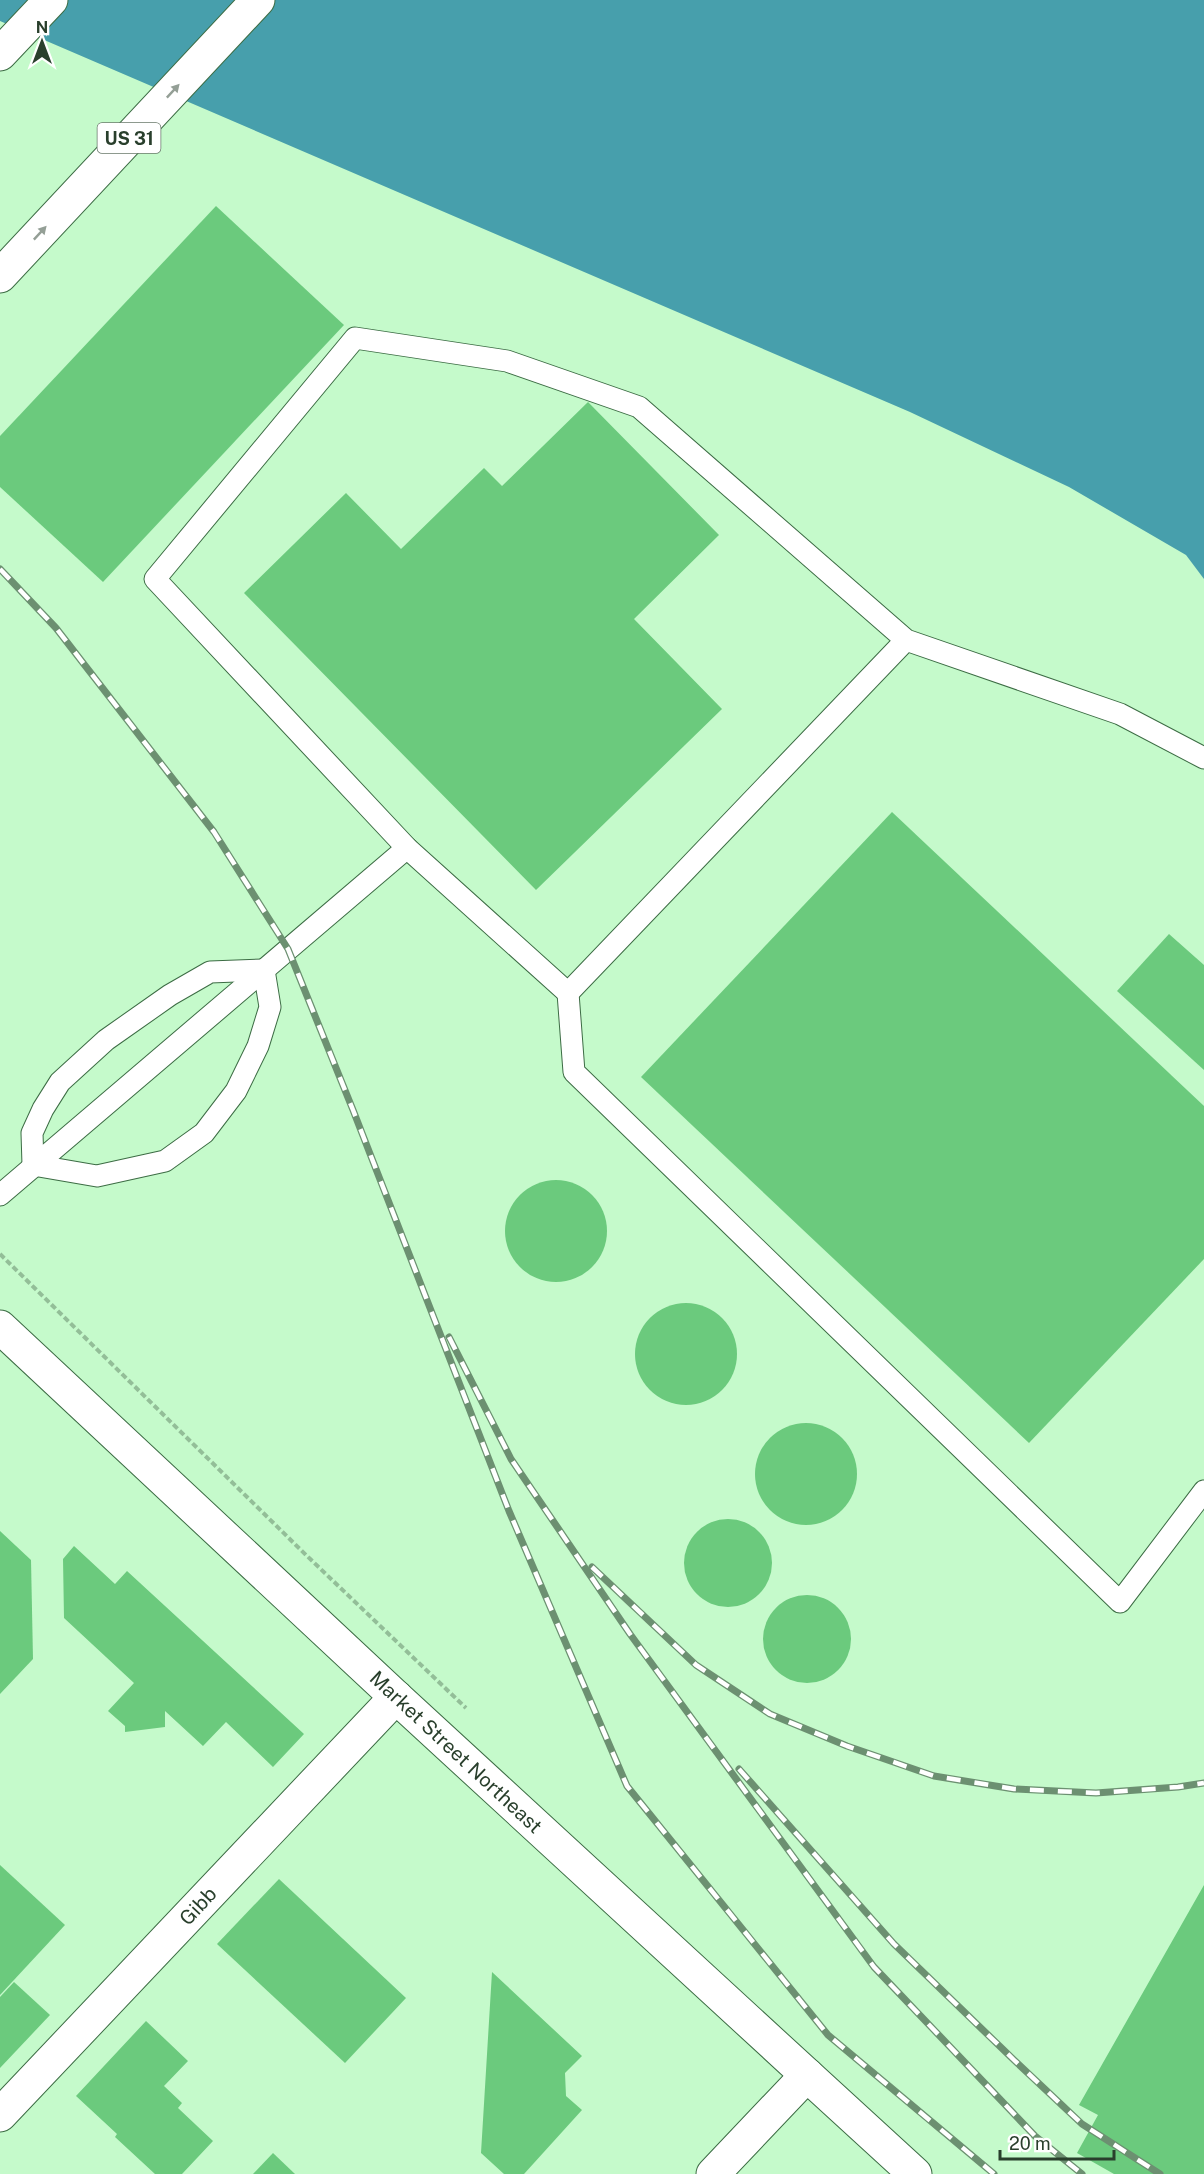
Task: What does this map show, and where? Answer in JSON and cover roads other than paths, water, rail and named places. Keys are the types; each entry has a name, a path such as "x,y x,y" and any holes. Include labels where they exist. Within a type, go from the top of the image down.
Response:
{"main road":[{"path":"0,54 51,0"},
{"name":"US 31","path":"0,276 258,0"},
{"name":"Market Street Northeast","path":"0,1327 396,1697 915,2174"},
{"name":"Gibb","path":"0,2115 396,1697"},
{"path":"713,2174 807,2075"}],"lane":[{"path":"1204,758 1120,714 906,640 639,407 507,362 355,338 155,579 407,848 568,993 574,1072 1120,1602 1204,1491"},
{"path":"568,993 906,640"},
{"path":"0,1195 407,848"},
{"path":"33,1165 97,1176 165,1161 204,1133 236,1091 258,1046 270,1007 264,970"},
{"path":"33,1165 32,1133 43,1109 60,1082 106,1040 170,995 210,972 264,970"}],"water":[{"path":"0,0 1204,0 1204,579 1186,555 1069,487 910,412 0,21"}],"railway":[{"path":"0,569 56,628 214,832 288,949 509,1511 627,1786 828,2035 994,2174"},
{"path":"449,1337 511,1459 630,1634 874,1967 1035,2136 1082,2174"},
{"path":"592,1567 696,1665 770,1714 847,1746 934,1776 1014,1789 1096,1793 1204,1783"},
{"path":"739,1769 894,1944 1014,2060 1082,2124 1160,2174"}]}
